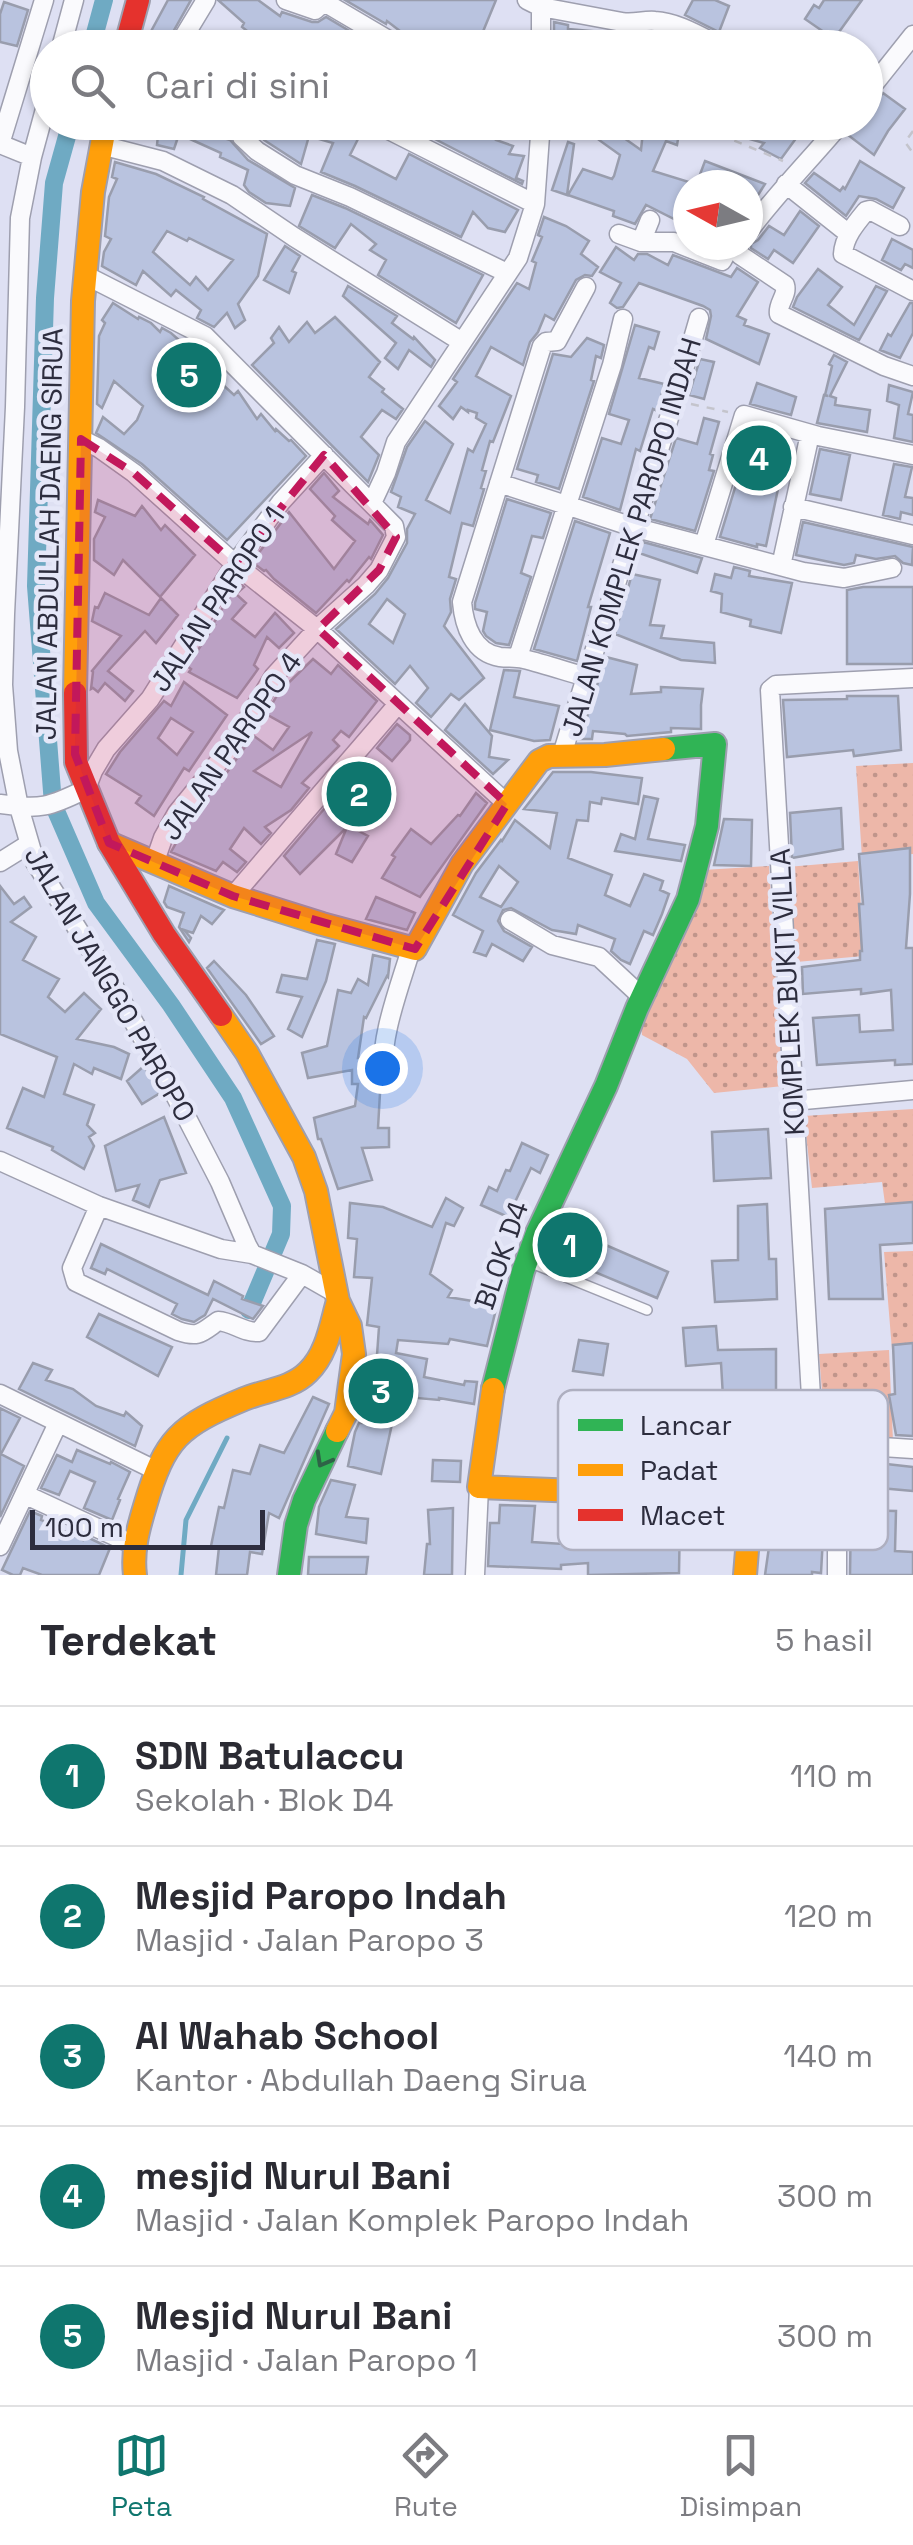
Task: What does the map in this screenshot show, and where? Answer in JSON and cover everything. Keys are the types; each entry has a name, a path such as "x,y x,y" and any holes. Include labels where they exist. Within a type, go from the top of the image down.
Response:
{"main road":[{"path":"130,30 138,0"},
{"name":"JALAN ABDULLAH DAENG SIRUA","path":"103,140 85,275 75,754 110,844 164,934 247,1053 304,1158 316,1191 337,1298 353,1342 351,1386 346,1413 296,1524 290,1575"},
{"name":"BLOK D4","path":"478,1487 493,1384 526,1261 693,884 707,826 715,744 637,753 562,755"},
{"path":"110,844 233,896 418,948 462,864 539,761 562,755"},
{"path":"135,1575 134,1546 155,1470 175,1436 245,1398 285,1386 305,1375 318,1361 337,1298"},
{"path":"478,1487 558,1492"},
{"path":"746,1575 747,1550"}],"street":[{"path":"35,30 44,0"},
{"path":"66,30 74,0"},
{"path":"188,30 206,0"},
{"path":"286,0 314,10 324,1 372,30"},
{"path":"539,30 534,4 634,24 668,23 684,30"},
{"path":"883,73 913,35"},
{"path":"30,46 0,144 32,157"},
{"name":"JALAN JANGGO PAROPO","path":"37,140 20,218 8,306 14,406 3,685 8,751 37,807 29,844 35,862 110,980 176,1097 220,1182 241,1234 256,1256"},
{"path":"118,140 232,195 462,342"},
{"path":"246,140 295,175 350,197 507,274"},
{"path":"409,140 535,204"},
{"path":"372,503 396,442 518,258 535,204 540,140"},
{"path":"763,214 827,140"},
{"path":"786,184 849,234"},
{"path":"900,226 868,210 842,249 843,254 913,291"},
{"path":"640,242 650,220"},
{"path":"618,234 640,242 673,242"},
{"path":"747,260 784,285 778,314 884,366 913,376"},
{"path":"85,275 206,336 324,455"},
{"path":"586,287 557,341 542,346 462,602 472,637 488,654 518,657 586,677"},
{"name":"JALAN KOMPLEK PAROPO INDAH","path":"562,755 699,318"},
{"path":"518,657 624,319"},
{"path":"704,545 744,416 913,455"},
{"path":"781,566 810,434"},
{"path":"81,439 134,473 236,564 317,629 507,804"},
{"name":"JALAN PAROPO 4","path":"155,861 163,838 186,800 220,762 274,676 317,629 366,585 395,543 394,526 324,455"},
{"name":"JALAN PAROPO 1","path":"86,790 106,749 150,699 236,564 282,502 324,455"},
{"path":"499,483 633,527 828,577 844,578 892,568"},
{"path":"793,508 913,536"},
{"name":"KOMPLEK BUKIT VILLA","path":"811,1390 770,690 776,684 913,678"},
{"path":"233,896 398,704"},
{"path":"0,804 37,807 86,790"},
{"path":"0,862 29,844"},
{"path":"510,920 552,945 600,957 642,998"},
{"path":"383,1081 386,1031 411,949"},
{"path":"794,1101 913,1090"},
{"path":"0,1161 100,1206 295,1271 337,1298"},
{"path":"100,1206 72,1268 76,1282 191,1335 205,1332 218,1321 249,1332 262,1330 295,1271"},
{"path":"0,1394 155,1470"},
{"path":"0,1546 58,1423"},
{"name":"KOMPLEK BUKIT VILLA","path":"888,1449 913,1450"},
{"path":"475,1575 478,1487"},
{"path":"26,1495 134,1546"}],"lane":[{"path":"526,1261 647,1310"}],"path":[{"path":"913,131 905,142 913,153"},
{"path":"733,140 803,169"},
{"path":"675,401 744,416"}],"highlighted area":[{"path":"81,439 134,473 235,564 324,455 396,537 379,570 318,629 507,804 415,949 233,896 109,843 75,754"}],"shaded area":[{"path":"913,763 913,854 862,858 856,766"},
{"path":"858,861 864,956 796,962 787,867"},
{"path":"769,866 783,1086 714,1093 687,1059 642,1035 640,1014 703,870"},
{"path":"913,1109 913,1207 886,1211 882,1182 812,1188 804,1116"},
{"path":"913,1251 913,1349 892,1350 884,1252"},
{"path":"889,1350 893,1442 888,1442 888,1390 822,1390 819,1354"}],"building":[{"path":"168,0 191,0 174,30 152,30"},
{"path":"218,0 258,0 280,16 282,12 312,22 326,17 348,30 246,30 244,23"},
{"path":"345,0 496,0 484,30 399,30 387,21 386,24"},
{"path":"693,0 715,0 729,6 720,30 685,15"},
{"path":"824,0 862,0 840,30 821,30 805,19 814,5 819,8"},
{"path":"4,2 28,10 17,46 0,42"},
{"path":"554,22 580,30 554,30"},
{"path":"883,93 905,109 883,140"},
{"path":"158,140 177,140 174,149 157,145"},
{"path":"192,140 230,140 248,160 295,188 290,206 266,203 249,192 244,185 248,170 220,157 221,153"},
{"path":"264,140 308,140 301,164"},
{"path":"323,140 358,140 350,155 396,179 409,154 518,210 505,232 488,228 473,212 461,237 321,172 333,143"},
{"path":"437,140 496,140 513,146 509,154 524,156 516,178 522,184"},
{"path":"599,140 627,140 641,150 642,140 678,140 677,145 666,141 653,171 673,177 673,218 646,205 635,224 613,216 614,211 568,195 583,169 612,179 614,176 620,155"},
{"path":"753,140 795,140 781,159 760,148 764,143"},
{"path":"854,140 883,140 874,155"},
{"path":"568,142 574,144 567,195 552,190"},
{"path":"705,161 728,170 702,170"},
{"path":"860,161 904,188 893,208 859,196 846,216 805,183 814,173 840,191 845,189"},
{"path":"115,162 156,174 267,234 258,276 238,304 245,320 235,328 227,313 214,327 197,318 201,310 176,290 171,296 143,271 136,285 102,266 111,239 105,236 109,197 117,179 112,177","holes":["167,231 187,241 189,238 233,260 208,290 196,277 190,285 153,252"]},
{"path":"312,195 483,275 456,323 378,275 386,260 370,250 376,244 351,224 335,248 299,226"},
{"path":"800,211 819,226 793,263 774,250 768,259 763,256 763,234 769,226 784,235"},
{"path":"544,217 566,226 589,241 581,254 598,267 592,276 576,280 554,320 545,315 523,365 491,347 476,376 511,396 493,442 490,441 482,470 486,471 481,488 484,489 473,526 462,523 449,577 456,579 451,612 444,626 484,678 459,700 451,694 431,717 416,703 428,688 410,666 395,684 336,629 375,594 407,543 407,529 415,514 398,507 401,497 391,492 407,447 425,421 453,444 426,500 450,513 468,449 473,452 486,424 476,418 477,413 461,407 453,419 439,406 517,283 529,289 536,263 532,261 542,237 538,235","holes":["387,599 405,614 393,643 369,624"]},
{"path":"892,239 913,250 913,268 905,264 901,270 882,260"},
{"path":"285,246 300,256 292,271 296,273 289,293 264,280"},
{"path":"616,247 634,260 638,254 647,254 668,265 673,255 673,260 686,260 731,277 737,268 758,282 737,316 746,320 744,325 769,334 759,364 706,339 711,316 703,306 639,283 623,307 617,308 610,303 621,283 600,272"},
{"path":"818,269 842,287 828,305 854,325 876,286 887,291 859,340 793,307"},
{"path":"348,286 397,316 392,323 414,337 435,360 431,367 409,350 398,369 385,358 396,343 343,296"},
{"path":"113,303 160,332 162,328 171,333 212,369 209,372 234,395 238,391 257,419 261,414 306,456 227,540 142,464 96,433 103,417 124,434 143,406 114,381 102,408 97,404 99,336 105,323 102,320"},
{"path":"910,303 913,333 900,358 880,350"},
{"path":"335,317 380,362 369,377 403,409 396,419 382,410 361,437 379,455 368,482 252,365 274,343 271,338 279,327 289,342 307,322 315,333"},
{"path":"635,325 659,332 654,349 649,347 639,378 664,384 658,411 653,409 640,451 636,449 620,510 583,497 602,438 621,444 629,420 609,414"},
{"path":"587,338 604,345 601,358 596,356 591,380 594,381 559,489 536,482 538,475 517,469 553,354 571,357"},
{"path":"834,355 847,362 830,396 836,398 835,405 870,410 867,432 817,423 824,395 828,396 825,395 832,366 829,364"},
{"path":"700,359 714,362 704,399 689,395"},
{"path":"757,383 796,397 791,415 750,404"},
{"path":"889,385 913,392 908,414 913,415 913,442 894,438 899,405 887,401"},
{"path":"704,418 719,422 710,454 713,455 709,470 714,471 695,531 650,519 676,438 697,444"},
{"path":"752,432 785,447 767,486 778,489 766,546 757,547 720,537"},
{"path":"820,449 850,455 841,500 810,494"},
{"path":"894,464 912,467 905,497 913,498 913,515 901,512 900,519 883,515"},
{"path":"324,473 339,491 333,497 368,524 370,520 383,535 371,559 316,613 252,562 289,512 334,569 355,541 332,520 335,516 310,489"},
{"path":"507,499 551,513 543,538 532,536 521,573 531,577 509,645 486,636 483,631 487,612 475,609"},
{"path":"98,500 135,516 142,506 161,530 165,525 195,555 160,597 123,560 114,575 94,560 94,539 105,517 95,512"},
{"path":"575,521 610,533 577,661 534,649"},
{"path":"803,522 913,547 912,565 895,556 876,559 856,555 854,563 844,565 796,555"},
{"path":"643,542 702,558 697,573 639,553"},
{"path":"734,567 750,571 749,576 792,583 781,633 750,626 751,620 721,612 722,594 711,591 715,574 731,578"},
{"path":"632,574 660,580 650,625 664,626 661,638 714,643 715,663 681,660 615,634"},
{"path":"238,582 244,587 236,594 246,603 232,619 255,637 275,613 294,633 279,648 267,637 254,665 258,669 237,698 189,672 187,666"},
{"path":"913,587 913,664 847,664 847,590"},
{"path":"105,593 149,615 161,598 178,615 156,643 145,631 108,671 133,691 125,701 105,683 98,692 91,689 92,671 121,636 92,621 95,607 98,608"},
{"path":"606,657 637,665 631,694 661,692 661,687 703,689 701,729 671,728 671,732 627,736 593,731 592,739 580,739"},
{"path":"313,659 331,674 338,665 377,701 349,737 341,731 333,740 339,746 302,783 309,788 291,810 265,827 271,833 261,844 244,828 230,849 246,862 237,872 223,862 216,871 171,852 193,813 250,740 254,736 273,750 289,727 266,714 279,692","holes":["312,732 281,787 254,771"]},
{"path":"504,670 520,671 514,697 559,706 550,740 534,741 490,730"},
{"path":"184,682 227,715 189,771 184,768 154,816 136,803 141,796 106,774 164,701 171,706","holes":["171,718 193,732 177,755 158,738"]},
{"path":"898,696 901,750 854,756 853,750 787,757 783,700"},
{"path":"465,704 492,736 489,757 508,760 493,774 445,730"},
{"path":"397,724 410,735 410,740 392,761 377,748"},
{"path":"359,768 385,795 353,828 368,836 352,862 336,854 347,827 300,874 284,856"},
{"path":"553,772 642,778 638,804 602,798 601,804 590,802 588,821 577,820 568,858 612,875 605,895 630,906 644,874 663,881 660,890 669,894 662,914 653,935 644,931 630,964 611,951 615,939 578,925 576,934 552,930 511,908 503,910 498,921 504,931 532,947 523,961 492,944 486,956 474,952 483,931 453,915 476,873 515,820 550,848 557,813 524,809","holes":["499,866 518,882 501,907 480,897"]},
{"path":"476,793 487,803 420,897 382,878 395,857 392,855 411,829 431,844 460,816"},
{"path":"644,796 658,799 648,839 685,845 681,861 615,851 621,834 635,839"},
{"path":"841,808 843,849 792,858 790,813"},
{"path":"724,819 752,820 751,866 714,865"},
{"path":"910,848 906,948 913,948 913,1064 895,1065 895,1060 817,1065 813,1018 859,1015 860,1032 893,1030 891,990 803,994 802,967 860,960 859,904 863,904 859,854"},
{"path":"0,886 14,904 24,897 31,907 11,922 36,937 23,960 59,979 48,997 65,1012 84,993 101,1009 77,1039 129,1054 121,1079 94,1068 92,1074 74,1064 64,1094 94,1105 87,1125 95,1133 89,1137 94,1146 84,1169 52,1150 53,1147 7,1128 23,1088 44,1097 57,1057 0,1034"},
{"path":"169,886 224,910 212,924 201,916 193,933 184,930 191,938 189,942 179,927 184,913 164,902"},
{"path":"376,897 415,913 407,930 366,919"},
{"path":"317,940 335,944 326,981 302,1037 288,1029 302,997 277,992 282,975 307,979"},
{"path":"373,955 390,959 388,977 364,1017 358,1058 371,1058 371,1082 380,1093 378,1128 389,1128 389,1147 362,1148 372,1180 338,1189 314,1118 355,1106 358,1084 352,1084 352,1070 308,1078 302,1053 327,1046 338,990 351,993 358,979 368,985"},
{"path":"214,961 246,995 274,1036 261,1044 207,968"},
{"path":"144,1066 160,1093 142,1104 127,1081"},
{"path":"164,1117 186,1173 160,1180 149,1207 133,1200 139,1185 116,1191 105,1146"},
{"path":"768,1129 771,1178 714,1181 712,1132"},
{"path":"522,1143 548,1155 540,1173 531,1168 508,1217 481,1205 489,1187 497,1191"},
{"path":"446,1198 463,1208 454,1226 446,1223 430,1274 452,1290 448,1297 497,1305 487,1346 450,1339 448,1344 398,1340 396,1353 427,1359 424,1377 464,1385 465,1381 477,1382 474,1404 395,1396 381,1474 348,1466 355,1432 362,1423 372,1368 376,1369 379,1327 367,1325 372,1278 354,1277 357,1239 348,1238 350,1203 383,1207 432,1227"},
{"path":"913,1202 913,1243 880,1245 883,1299 829,1299 825,1209"},
{"path":"767,1204 769,1259 776,1259 777,1299 715,1302 712,1261 738,1260 738,1206"},
{"path":"560,1222 668,1272 657,1298 547,1252"},
{"path":"101,1244 208,1295 214,1281 243,1296 242,1299 263,1306 253,1319 213,1299 205,1315 194,1322 182,1319 172,1314 177,1304 107,1269 105,1274 91,1268"},
{"path":"99,1314 172,1347 158,1376 87,1337"},
{"path":"716,1326 718,1350 776,1349 776,1390 723,1390 721,1363 686,1366 683,1328"},
{"path":"579,1340 608,1344 603,1375 573,1371"},
{"path":"913,1343 913,1436 896,1435 889,1395 895,1394 893,1345"},
{"path":"33,1363 52,1370 46,1380 73,1389 96,1406 124,1416 126,1412 142,1426 135,1446 19,1389"},
{"path":"313,1397 329,1404 279,1518 269,1513 262,1554 250,1552 247,1575 216,1575 219,1547 211,1546 219,1507 224,1508 233,1470 250,1474 260,1445 284,1453"},
{"path":"0,1408 20,1418 1,1454 24,1466 0,1517"},
{"path":"77,1450 130,1472 112,1520 84,1508 95,1482 70,1471 59,1495 41,1488 57,1455 72,1462"},
{"path":"433,1460 461,1461 460,1482 432,1481"},
{"path":"888,1464 913,1467 913,1491 888,1489"},
{"path":"331,1480 355,1485 346,1517 368,1519 366,1543 316,1534 319,1507"},
{"path":"500,1505 535,1506 532,1542 558,1544 558,1550 679,1550 679,1573 588,1575 588,1563 561,1565 561,1569 488,1566 490,1523 499,1523"},
{"path":"453,1508 452,1575 424,1575 430,1544 428,1510"},
{"path":"30,1511 61,1530 110,1548 99,1575 42,1575 23,1568 20,1575 13,1575 2,1570"},
{"path":"888,1511 896,1511 895,1551 913,1552 913,1575 850,1575 850,1550 888,1550"},
{"path":"769,1550 822,1550 821,1573 765,1575"},
{"path":"309,1557 368,1557 366,1575 308,1575"}],"waterway":[{"path":"96,30 104,0"},
{"path":"66,140 54,183 45,298 36,586 53,804 96,903 233,1098 282,1206 281,1234 249,1310"},
{"path":"181,1575 186,1520 227,1438"}],"traffic: fast":[{"path":"493,1389 523,1271 537,1233 688,899 707,826 715,744 664,749"},
{"path":"289,1575 304,1500 337,1431"}],"traffic: slow":[{"path":"75,693 83,301 93,192 103,140"},
{"path":"109,843 233,896 415,949 462,864 539,761 549,756 664,749"},
{"path":"221,1015 247,1053 304,1157 316,1191 338,1301 350,1326 354,1354 346,1413 337,1431"},
{"path":"135,1575 140,1523 168,1449 204,1418 244,1399 286,1386 308,1372 324,1348 338,1301"},
{"path":"493,1389 479,1487 558,1490"},
{"path":"745,1575 747,1550"}],"traffic: jam":[{"path":"130,30 138,0"},
{"path":"75,693 76,762 109,843 164,934 221,1015"}],"place":[{"name":"Mesjid Nurul Bani","path":"189,375"},
{"name":"mesjid Nurul Bani","path":"759,458"},
{"name":"Mesjid Paropo Indah","path":"359,794"},
{"name":"SDN Batulaccu","path":"570,1245"},
{"name":"Al Wahab School","path":"381,1391"}]}
